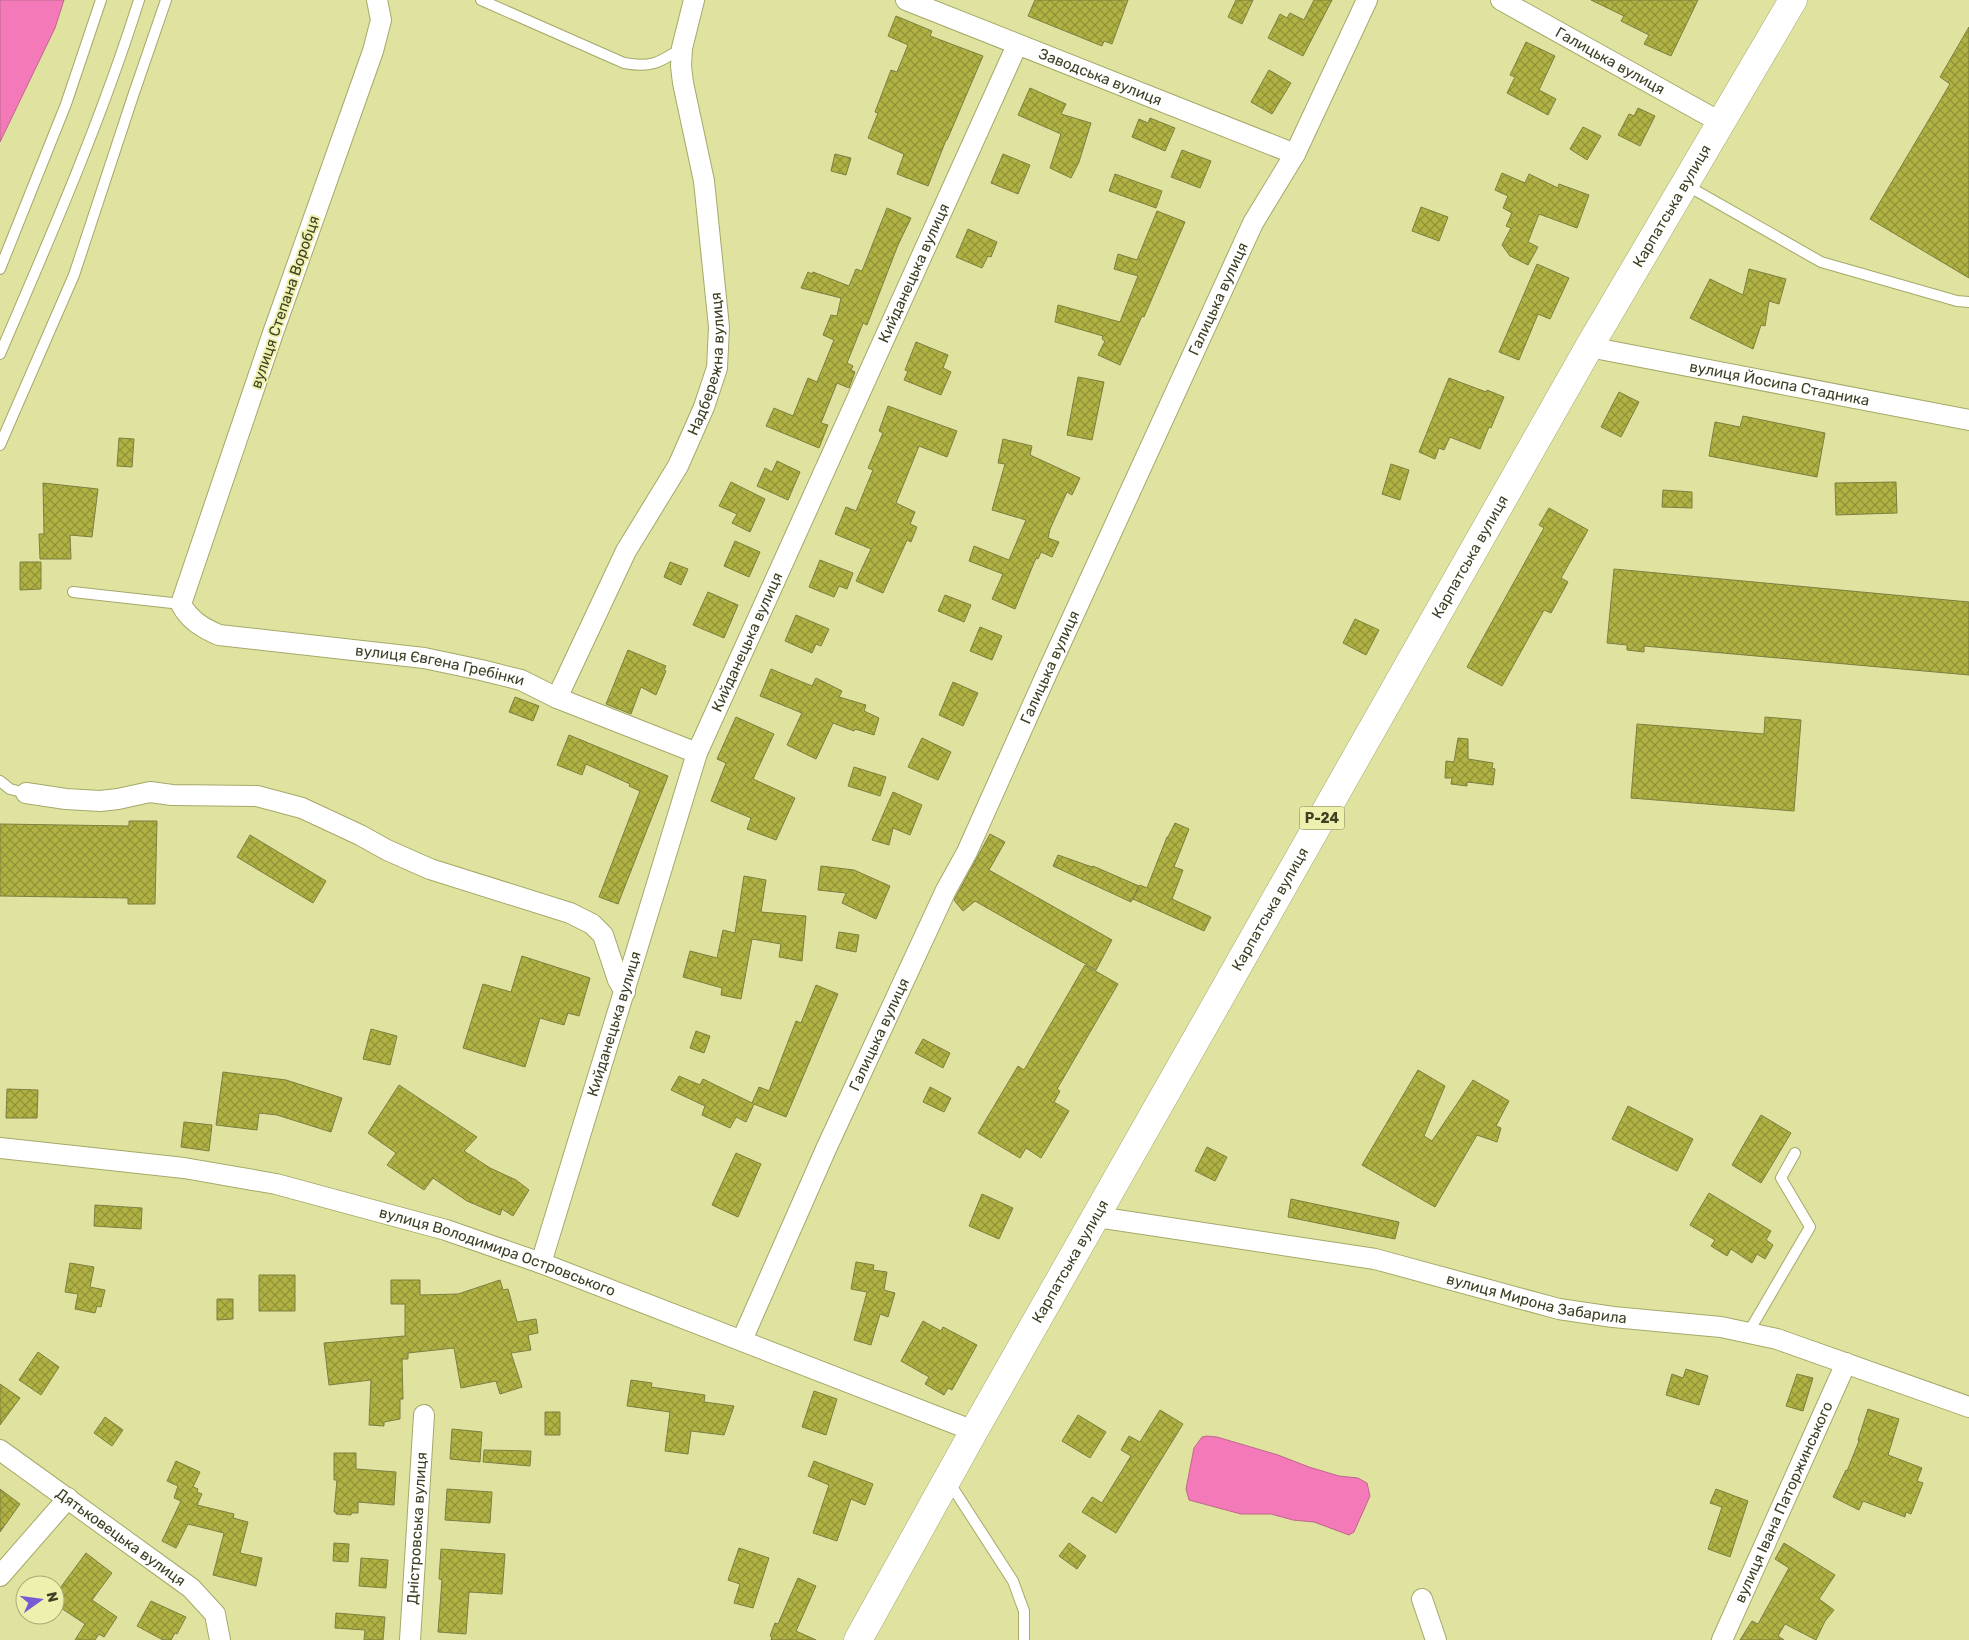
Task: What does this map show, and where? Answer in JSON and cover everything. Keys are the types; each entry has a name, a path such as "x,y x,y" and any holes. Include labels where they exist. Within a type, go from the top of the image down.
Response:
{"main road":[{"name":"Карпатська вулиця","path":"858,1640 974,1431 1589,347 1793,0"}],"street":[{"name":"вулиця Степана Воробця","path":"181,604 273,333 373,51 381,20 377,0"},
{"name":"Надбережна вулиця","path":"557,698 626,551 678,466 707,400 717,368 719,327 704,181 683,83 682,48 694,0"},
{"name":"Заводська вулиця","path":"907,0 1295,154"},
{"name":"Галицька вулиця","path":"742,1340 826,1149 946,890 967,852 1245,240 1295,154 1366,0"},
{"name":"Галицька вулиця","path":"1501,0 1720,122"},
{"name":"Кийданецька вулиця","path":"541,1263 697,753 1017,45"},
{"name":"вулиця Йосипа Стадника","path":"1589,347 1969,420"},
{"name":"вулиця Євгена Гребінки","path":"181,604 185,612 202,627 219,635 424,658 521,680 557,698 697,753"},
{"path":"26,793 66,800 100,801 150,792 172,795 257,796 302,808 430,869 570,913 592,924 603,935 618,980 625,992"},
{"name":"вулиця Володимира Островського","path":"0,1148 184,1168 276,1184 446,1230 541,1263 974,1431"},
{"name":"вулиця Мирона Забарила","path":"1097,1217 1375,1260 1559,1309 1613,1317 1721,1327 1778,1339 1969,1407"},
{"name":"вулиця Івана Паторжинського","path":"1722,1640 1846,1364"},
{"name":"Дністровська вулиця","path":"410,1640 424,1415"},
{"name":"Дятьковецька вулиця","path":"0,1450 191,1588 215,1614 220,1640"},
{"path":"0,1576 68,1498"},
{"path":"1422,1599 1436,1640"}],"lane":[{"path":"0,269 66,104 101,0"},
{"path":"0,354 62,206 123,52 139,0"},
{"path":"0,445 74,275 166,0"},
{"path":"481,0 624,63 642,66 662,61 682,48"},
{"path":"1685,184 1821,262 1957,301 1969,302"},
{"path":"73,592 181,604"},
{"path":"0,781 10,789 26,793"},
{"path":"1748,1333 1810,1227 1781,1178 1795,1153"},
{"path":"947,1479 1013,1581 1024,1611 1024,1640"}],"shaded area":[{"path":"0,0 64,0 55,28 0,142"},
{"path":"1202,1437 1217,1437 1278,1455 1339,1476 1358,1478 1367,1483 1370,1496 1354,1532 1349,1535 1314,1522 1293,1520 1271,1514 1241,1514 1189,1500 1186,1489 1194,1448"}],"building":[{"path":"1035,0 1128,0 1112,44 1104,41 1102,46 1028,16"},
{"path":"1236,0 1253,0 1242,24 1228,17"},
{"path":"1314,0 1332,0 1303,56 1268,38 1280,14 1287,18 1290,13 1304,20"},
{"path":"1591,0 1698,0 1671,56 1644,44 1649,35 1621,21 1624,16"},
{"path":"896,16 932,31 930,36 983,56 928,186 897,174 904,154 868,138 878,113 875,112 891,70 897,72 908,45 888,36"},
{"path":"1969,27 1969,278 1870,219 1950,84 1940,77"},
{"path":"1526,42 1555,56 1539,90 1556,99 1548,115 1507,93 1515,77 1510,75"},
{"path":"1269,70 1291,83 1272,114 1251,102"},
{"path":"1030,88 1066,104 1061,114 1091,123 1079,162 1071,178 1050,168 1061,134 1018,115"},
{"path":"1638,108 1655,116 1640,146 1618,135 1629,114 1634,116"},
{"path":"1150,118 1175,128 1165,151 1132,137 1139,119 1148,123"},
{"path":"1583,127 1601,136 1587,160 1570,149"},
{"path":"1182,150 1211,161 1200,188 1171,177"},
{"path":"835,154 851,158 846,175 831,171"},
{"path":"1003,154 1030,165 1018,194 991,183"},
{"path":"1502,173 1525,183 1529,174 1558,188 1559,184 1589,195 1577,228 1539,214 1528,242 1538,247 1528,265 1510,256 1502,245 1511,228 1506,226 1512,213 1503,208 1508,196 1495,190"},
{"path":"1115,174 1162,191 1156,208 1109,191"},
{"path":"1421,207 1448,217 1439,241 1412,231"},
{"path":"887,208 911,218 898,245 867,325 863,323 847,363 853,366 851,370 855,372 849,388 837,383 821,423 828,425 819,448 766,426 774,408 793,416 808,378 817,382 834,340 823,335 831,315 837,316 841,298 801,288 808,272 812,274 813,272 849,286 856,269 862,271"},
{"path":"1157,211 1185,222 1144,317 1142,316 1120,365 1098,355 1105,341 1102,339 1103,336 1055,322 1058,305 1120,322 1138,276 1114,269 1118,254 1137,260"},
{"path":"968,229 997,242 991,257 988,256 982,268 956,257"},
{"path":"1537,264 1569,278 1550,319 1538,314 1519,360 1499,352"},
{"path":"1749,269 1786,279 1779,304 1769,301 1765,326 1761,325 1753,349 1690,318 1710,279 1743,295"},
{"path":"916,342 948,355 943,368 951,372 941,395 904,380 908,371 905,370"},
{"path":"1078,377 1104,382 1092,440 1067,435"},
{"path":"1449,378 1504,397 1480,449 1450,437 1444,450 1439,448 1435,459 1419,452"},
{"path":"1619,392 1639,402 1621,437 1601,427"},
{"path":"888,406 957,431 947,457 919,446 896,503 915,512 910,524 917,527 911,542 907,540 883,593 856,581 871,549 835,534 846,507 856,511 873,470 868,468 883,433 879,431"},
{"path":"1743,416 1825,433 1817,477 1709,456 1715,422 1740,427"},
{"path":"119,438 134,439 132,467 117,466"},
{"path":"1003,439 1032,446 1030,455 1080,478 1072,495 1067,492 1050,529 1048,538 1059,542 1052,557 1041,552 1038,559 1036,558 1015,609 992,599 1003,574 969,561 974,546 1009,560 1026,520 992,510 1005,464 998,463"},
{"path":"777,461 800,472 788,500 757,486 765,468 772,472"},
{"path":"1391,464 1409,470 1400,500 1382,494"},
{"path":"731,482 765,499 750,532 732,523 737,514 719,506"},
{"path":"1896,482 1897,513 1836,515 1835,483"},
{"path":"43,483 98,489 92,537 70,535 71,559 40,559 39,534 44,534"},
{"path":"1663,490 1692,492 1692,508 1662,507"},
{"path":"1549,508 1588,530 1561,578 1568,582 1551,613 1544,610 1502,686 1467,667 1544,528 1539,525"},
{"path":"735,541 760,552 749,577 724,566"},
{"path":"820,560 853,573 847,589 839,586 834,597 809,587"},
{"path":"20,562 41,562 41,589 20,590"},
{"path":"670,562 688,569 681,585 664,577"},
{"path":"1614,569 1969,602 1969,675 1644,646 1644,652 1627,650 1627,645 1607,643"},
{"path":"708,592 738,605 724,638 693,625"},
{"path":"945,595 971,605 964,622 938,611"},
{"path":"796,615 829,629 821,646 816,644 812,653 785,641"},
{"path":"1355,619 1379,630 1366,655 1343,643"},
{"path":"980,627 1002,636 992,660 970,651"},
{"path":"628,650 666,666 664,670 666,671 656,695 641,687 631,714 606,704"},
{"path":"771,669 812,686 816,678 842,691 839,697 866,705 864,711 879,718 874,735 855,729 854,731 833,723 816,759 787,745 802,713 760,696"},
{"path":"953,682 978,693 963,726 939,715"},
{"path":"515,697 539,706 533,721 509,712"},
{"path":"736,717 774,734 753,779 795,798 776,840 747,829 751,818 711,801 726,763 717,759"},
{"path":"1765,717 1801,720 1794,811 1631,798 1637,724 1764,734"},
{"path":"569,735 668,776 618,904 599,897 640,791 629,786 630,784 586,764 582,775 557,765"},
{"path":"922,738 951,752 938,780 908,767"},
{"path":"1458,738 1468,739 1468,759 1493,763 1492,768 1495,769 1493,785 1467,782 1467,786 1451,784 1452,778 1445,778 1446,761 1454,762"},
{"path":"854,767 886,777 880,796 848,786"},
{"path":"893,792 922,805 910,835 893,828 889,845 872,840"},
{"path":"129,821 157,821 155,904 128,904 128,898 0,896 0,824 129,826"},
{"path":"1175,823 1189,829 1174,867 1183,870 1172,899 1211,917 1204,931 1133,899 1140,885 1147,888 1167,837"},
{"path":"990,834 1005,842 989,870 1112,940 1096,970 975,901 963,911 954,900"},
{"path":"250,835 326,881 313,903 237,857"},
{"path":"1058,855 1093,866 1139,886 1131,902 1053,866"},
{"path":"821,866 854,870 890,886 876,919 842,903 846,893 818,890"},
{"path":"744,876 766,880 761,912 806,916 802,961 779,957 781,944 752,939 741,999 721,995 722,988 683,977 690,951 717,958 723,930 735,933"},
{"path":"839,932 859,935 856,952 836,948"},
{"path":"522,956 590,978 579,1016 568,1013 564,1025 540,1018 525,1067 463,1048 483,984 511,992"},
{"path":"1085,965 1118,984 1057,1089 1060,1091 1054,1102 1069,1111 1041,1158 1026,1148 1020,1158 978,1133 1018,1066 1024,1070"},
{"path":"816,985 838,994 786,1117 754,1104 746,1122 736,1117 730,1128 702,1115 705,1106 671,1090 679,1076 700,1085 703,1079 752,1103 759,1087 769,1091 796,1021 801,1023"},
{"path":"371,1029 397,1036 390,1065 363,1059"},
{"path":"696,1031 710,1036 704,1053 690,1048"},
{"path":"923,1039 950,1053 943,1068 915,1053"},
{"path":"1418,1070 1445,1086 1424,1136 1432,1141 1473,1080 1509,1101 1496,1126 1501,1128 1497,1142 1477,1135 1435,1207 1362,1165"},
{"path":"223,1072 286,1080 342,1098 331,1132 277,1115 259,1113 257,1130 216,1125"},
{"path":"399,1085 477,1137 464,1151 490,1168 516,1180 529,1190 513,1216 502,1209 500,1215 467,1201 433,1178 424,1190 387,1165 396,1153 368,1133"},
{"path":"930,1087 951,1098 944,1112 923,1102"},
{"path":"7,1089 38,1090 37,1118 6,1118"},
{"path":"1628,1106 1693,1139 1677,1171 1612,1139"},
{"path":"1761,1115 1791,1133 1761,1183 1732,1165"},
{"path":"184,1122 212,1125 209,1151 181,1147"},
{"path":"1207,1147 1227,1157 1215,1181 1195,1171"},
{"path":"736,1153 761,1164 738,1217 712,1205"},
{"path":"1709,1193 1771,1231 1766,1240 1773,1245 1765,1259 1757,1254 1752,1263 1731,1249 1727,1256 1711,1246 1715,1240 1690,1225"},
{"path":"982,1194 1013,1208 999,1239 969,1226"},
{"path":"1291,1199 1399,1222 1395,1239 1288,1217"},
{"path":"95,1205 142,1208 141,1229 94,1226"},
{"path":"856,1262 874,1265 873,1270 887,1272 884,1290 895,1293 888,1317 880,1314 871,1345 854,1340 867,1292 851,1289"},
{"path":"70,1263 94,1267 90,1287 105,1290 101,1307 97,1306 95,1313 75,1309 78,1294 65,1292"},
{"path":"259,1275 295,1275 295,1311 259,1311"},
{"path":"391,1280 420,1280 420,1295 458,1294 500,1280 503,1290 508,1289 517,1322 536,1319 538,1333 528,1335 531,1350 511,1353 522,1387 500,1394 496,1381 461,1388 454,1348 408,1353 408,1359 402,1359 403,1399 400,1399 400,1419 384,1422 384,1426 369,1425 371,1380 329,1385 324,1343 405,1336 405,1304 391,1304"},
{"path":"217,1299 233,1299 233,1319 217,1320"},
{"path":"923,1321 941,1331 943,1327 977,1345 952,1390 948,1388 944,1395 925,1384 929,1377 901,1361"},
{"path":"38,1352 59,1367 41,1395 19,1380"},
{"path":"1686,1369 1708,1376 1699,1405 1666,1395 1672,1374 1683,1378"},
{"path":"1797,1374 1813,1378 1803,1411 1786,1406"},
{"path":"631,1380 652,1383 651,1387 705,1395 704,1402 734,1406 724,1435 691,1431 688,1454 665,1451 670,1412 627,1406"},
{"path":"0,1384 20,1398 0,1425"},
{"path":"814,1391 837,1399 826,1435 802,1427"},
{"path":"1868,1409 1899,1419 1888,1455 1922,1468 1917,1481 1923,1483 1911,1514 1906,1512 1905,1517 1863,1501 1859,1510 1833,1497 1847,1471 1859,1441"},
{"path":"1160,1410 1183,1424 1116,1533 1082,1512 1092,1497 1102,1503 1131,1456 1121,1450 1129,1436 1140,1442"},
{"path":"545,1412 560,1412 560,1435 545,1435"},
{"path":"1078,1415 1106,1432 1090,1458 1062,1441"},
{"path":"105,1417 123,1430 112,1446 94,1433"},
{"path":"452,1429 482,1432 480,1462 450,1459"},
{"path":"484,1450 531,1451 530,1466 483,1462"},
{"path":"334,1453 356,1453 356,1469 396,1472 394,1505 358,1502 358,1513 351,1513 351,1515 336,1514 334,1512 337,1480 334,1480"},
{"path":"176,1461 200,1472 193,1487 202,1494 197,1505 234,1514 233,1518 248,1522 240,1553 262,1558 256,1586 213,1575 224,1533 188,1524 176,1548 162,1541 181,1501 174,1498 178,1486 167,1481"},
{"path":"814,1461 873,1484 865,1505 851,1499 837,1541 813,1533 829,1485 808,1476"},
{"path":"0,1489 20,1504 0,1532"},
{"path":"447,1489 492,1492 490,1523 445,1520"},
{"path":"1716,1489 1748,1501 1730,1557 1708,1549 1722,1507 1710,1503"},
{"path":"334,1543 349,1544 348,1562 333,1561"},
{"path":"1069,1543 1086,1556 1077,1569 1059,1556"},
{"path":"1784,1543 1835,1575 1819,1599 1834,1610 1825,1621 1816,1640 1785,1624 1778,1636 1784,1640 1740,1640 1752,1621 1758,1624 1789,1568 1775,1559"},
{"path":"739,1548 769,1558 753,1608 734,1603 740,1584 728,1580"},
{"path":"441,1549 505,1554 502,1594 469,1592 466,1634 438,1632 442,1580 439,1579"},
{"path":"86,1553 112,1573 92,1600 117,1617 104,1637 99,1634 95,1640 75,1640 85,1624 65,1611 65,1581"},
{"path":"361,1558 388,1560 386,1588 359,1586"},
{"path":"798,1578 816,1586 796,1631 816,1640 771,1640 772,1637 770,1636 775,1623 778,1624"},
{"path":"151,1601 186,1617 177,1634 175,1633 171,1640 163,1640 137,1626"},
{"path":"336,1613 385,1617 383,1640 364,1640 365,1630 335,1628"}]}
